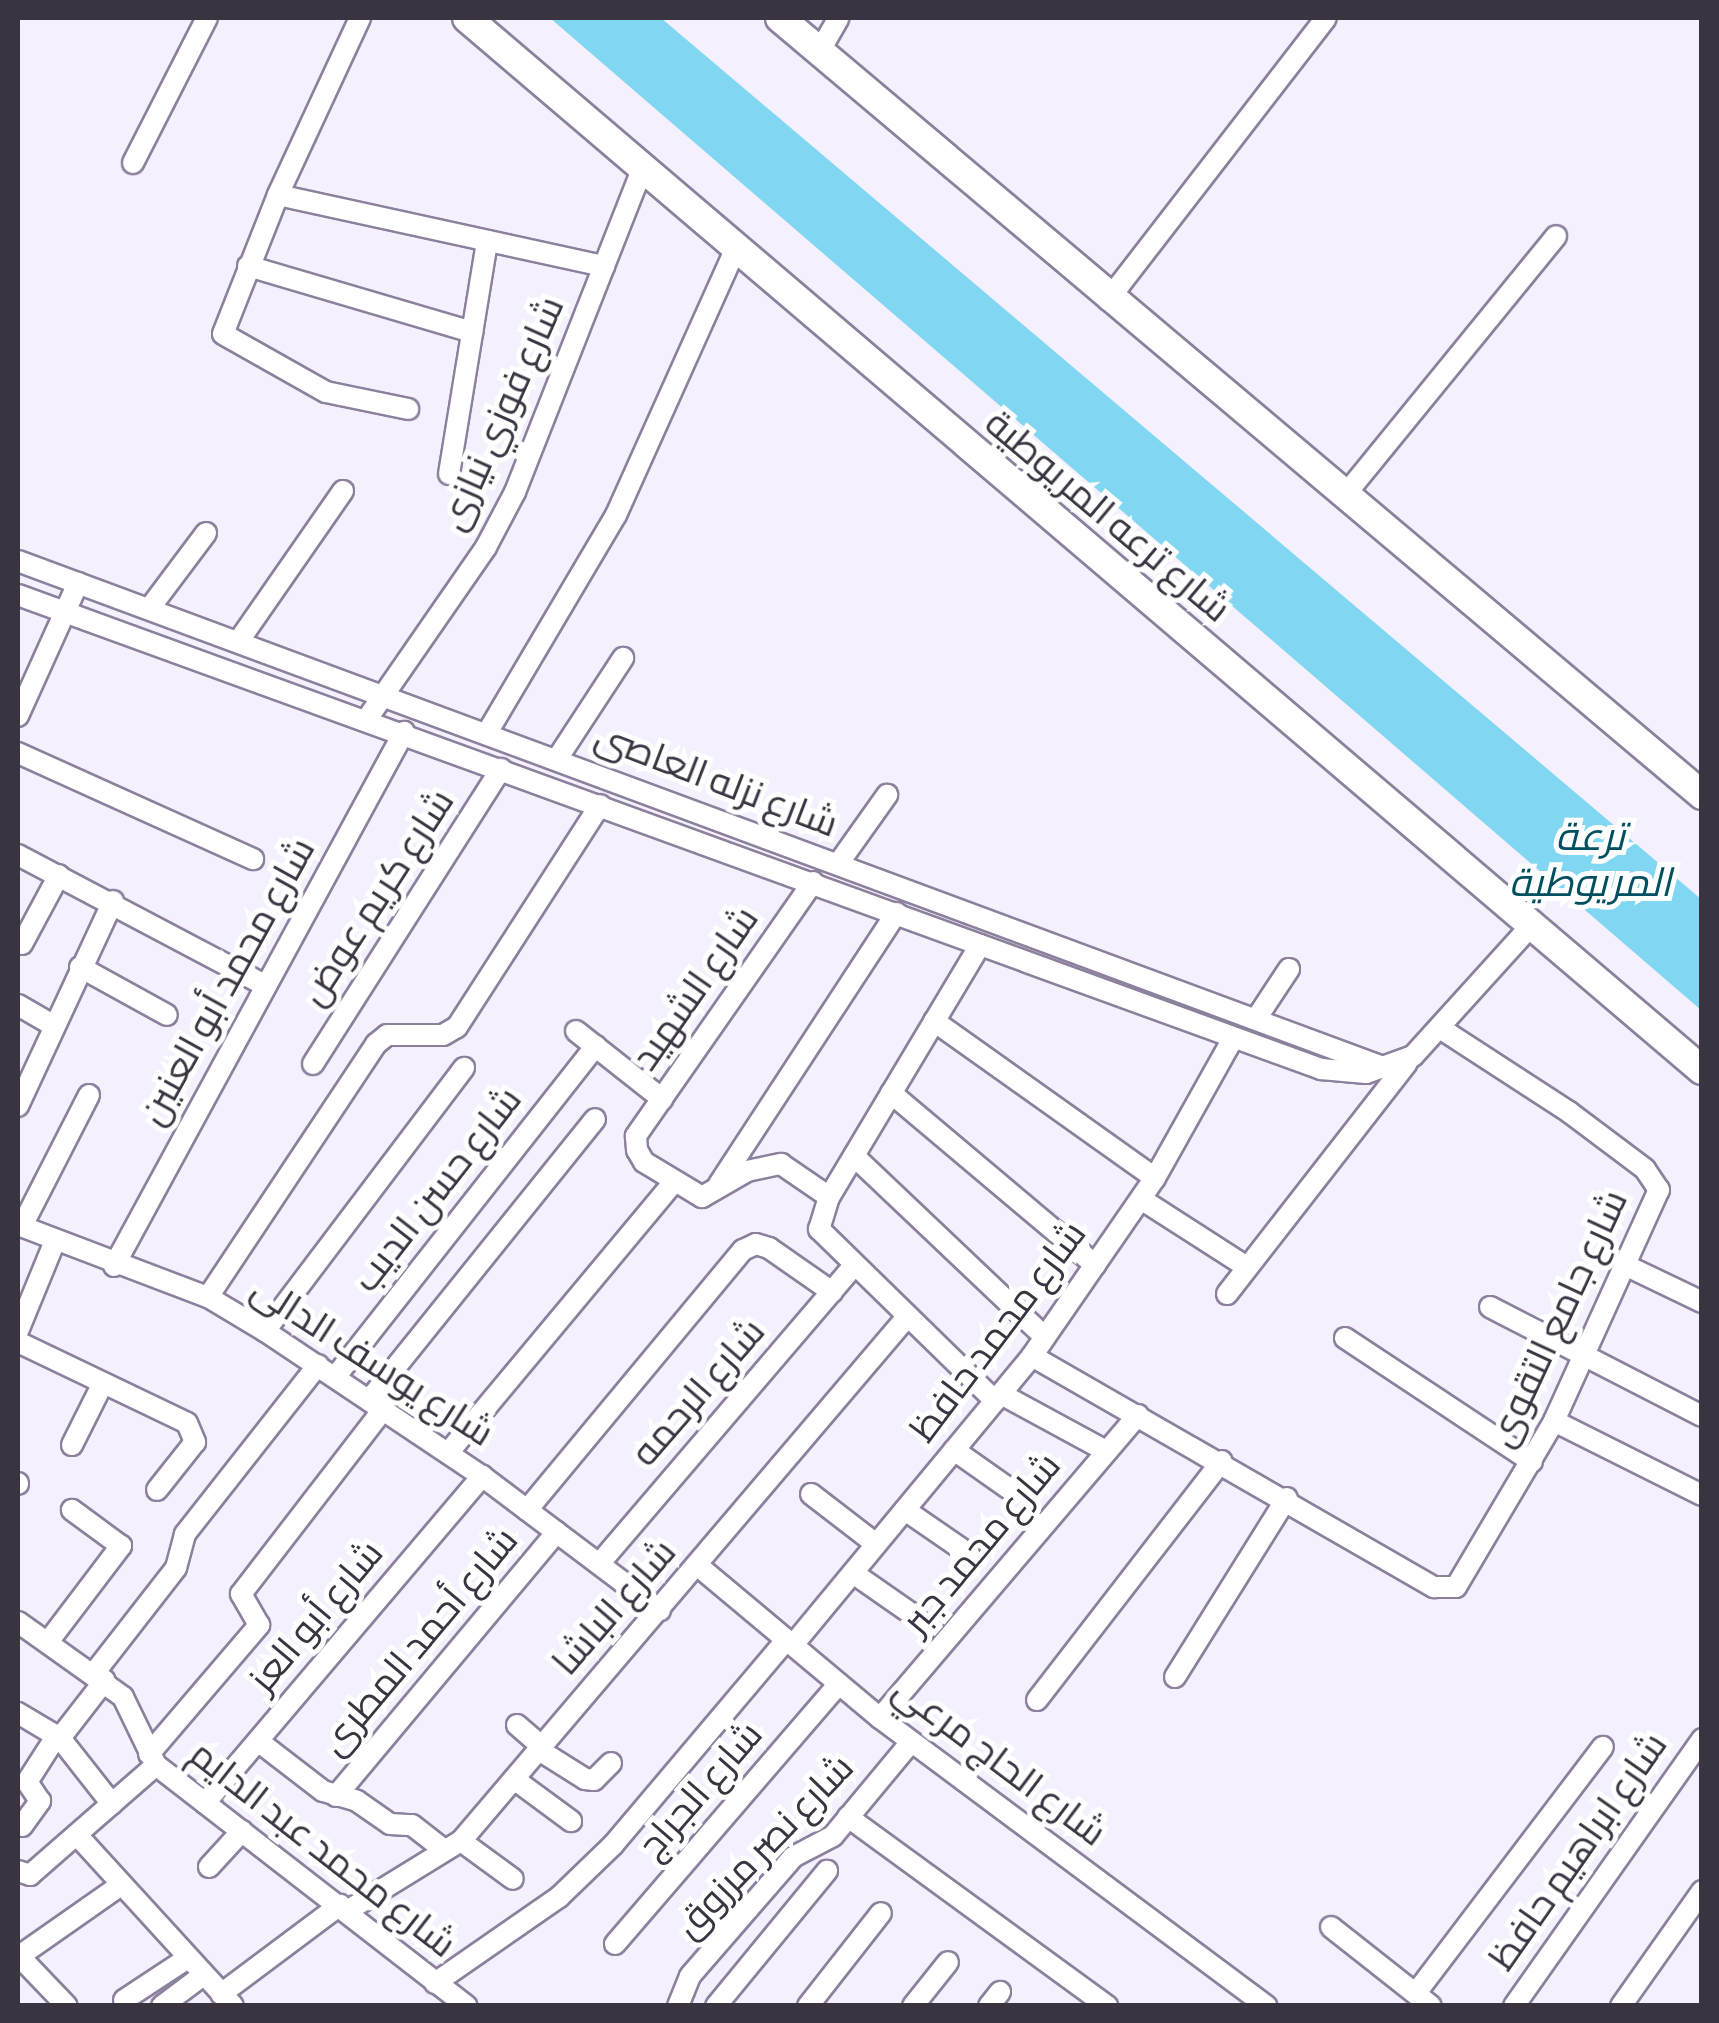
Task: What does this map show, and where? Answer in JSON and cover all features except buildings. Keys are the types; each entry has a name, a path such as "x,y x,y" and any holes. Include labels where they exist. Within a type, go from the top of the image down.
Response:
{"main road":[{"name":"شارع ترعه المريوطية","path":"467,18 734,252 1528,929 1702,1070"},
{"path":"780,18 1108,300 1702,795"}],"street":[{"path":"134,163 207,18"},
{"path":"360,18 278,195 224,320 223,334 326,392 408,409"},
{"path":"820,52 839,18"},
{"path":"1108,300 1326,18"},
{"name":"شارع فوزي نيازى","path":"367,719 486,547 515,492 641,172"},
{"path":"278,195 604,266"},
{"path":"1344,494 1556,236"},
{"path":"449,474 486,240"},
{"path":"488,733 616,515 734,252"},
{"path":"248,266 472,332"},
{"path":"238,642 343,491"},
{"path":"149,609 206,533"},
{"name":"شارع نزله العاصى","path":"18,561 1388,1069"},
{"path":"18,713 78,583"},
{"name":"شارع نزله العاصى","path":"18,596 404,732 1232,1040 1321,1069 1388,1069 1413,1056 1528,929"},
{"path":"557,759 624,658"},
{"name":"شارع محمد أبو العنين","path":"114,1266 404,732"},
{"path":"18,753 253,859"},
{"name":"شارع كريم عوض","path":"313,1064 501,768"},
{"path":"838,864 887,795"},
{"path":"208,1297 376,1044 387,1035 428,1037 457,1027 600,805"},
{"path":"18,855 266,986"},
{"path":"849,896 860,872"},
{"path":"22,944 59,875"},
{"name":"شارع الشهيد","path":"674,1182 644,1162 636,1136 813,882"},
{"path":"18,1106 51,1024 113,902"},
{"path":"714,1190 896,913"},
{"path":"980,945 829,1197 818,1229 907,1318 998,1397 1106,1452"},
{"path":"80,967 167,1015"},
{"path":"1256,1019 1289,970"},
{"path":"1129,1002 1142,976"},
{"path":"18,1005 51,1024"},
{"path":"934,1021 1156,1178"},
{"name":"شارع جامع التقوى","path":"1287,1498 1434,1587 1456,1587 1466,1579 1585,1360 1658,1190 1645,1168 1441,1029"},
{"path":"576,1031 662,1099"},
{"name":"شارع محمد حافظ","path":"435,1983 560,1897 613,1844 853,1573 1046,1337 1156,1178 1232,1040"},
{"name":"شارع حسن الديب","path":"22,1826 40,1801 27,1782 176,1568 185,1534 327,1371 596,1046"},
{"path":"1227,1294 1413,1056"},
{"path":"266,1331 464,1068"},
{"path":"891,1094 1095,1265"},
{"path":"20,1226 89,1095"},
{"path":"18,1872 30,1875 112,1804 259,1624 241,1594 377,1404 595,1119"},
{"path":"854,1156 1046,1337"},
{"path":"448,1453 674,1182 702,1197 746,1172 781,1164 829,1197"},
{"path":"1141,1199 1247,1266"},
{"name":"شارع يوسف الدالى","path":"20,1226 114,1266 208,1297 266,1331 482,1476 660,1610"},
{"path":"18,1330 56,1241"},
{"path":"527,1510 744,1250 756,1244 770,1248 832,1292"},
{"path":"1627,1266 1702,1302"},
{"name":"شارع الرحمه","path":"599,1564 853,1267"},
{"path":"1490,1307 1585,1360 1702,1416"},
{"name":"شارع الباشا","path":"227,2000 343,1908 452,1845 514,1780 907,1318"},
{"path":"1345,1338 1532,1462"},
{"path":"18,1342 194,1431 195,1442 157,1490"},
{"path":"1032,1356 1287,1498 1174,1676"},
{"path":"72,1445 103,1383"},
{"name":"شارع محمد جبر","path":"880,1718 1138,1414"},
{"path":"1554,1421 1702,1495"},
{"path":"954,1450 1008,1488"},
{"path":"1037,1700 1222,1461"},
{"name":"شارع أبو العز","path":"204,1803 482,1476"},
{"path":"811,1494 876,1544"},
{"path":"48,1642 121,1546 72,1510"},
{"path":"905,1510 969,1554"},
{"name":"شارع أحمد المطرى","path":"336,1796 557,1532"},
{"name":"شارع الحاج مرعي","path":"698,1565 880,1718 1266,2006"},
{"path":"853,1573 916,1617"},
{"name":"شارع محمد عبد الدايم","path":"18,1622 100,1676 136,1717 152,1759 467,2006"},
{"name":"شارع الجراج","path":"615,1944 839,1684"},
{"path":"18,1716 58,1736 112,1804"},
{"path":"517,1725 541,1748 585,1779 594,1780 612,1762"},
{"name":"شارع ابراهيم حافظ","path":"1514,2006 1702,1739"},
{"path":"258,1741 336,1796 357,1801 390,1824 412,1826 513,1879"},
{"name":"شارع نصر مرزوق","path":"680,1999 793,1857 824,1844 911,1742"},
{"path":"1332,1927 1424,1999 1603,1746"},
{"path":"514,1780 571,1821"},
{"path":"848,1818 1093,2002"},
{"path":"209,1867 242,1831"},
{"path":"77,1834 185,1960 227,2000"},
{"path":"716,2006 827,1871"},
{"path":"67,2006 18,1957 120,1885"},
{"path":"1621,2006 1702,1891"},
{"path":"808,2006 881,1913"},
{"path":"124,2000 185,1960"},
{"path":"913,2006 948,1962"},
{"path":"162,2006 202,1976"},
{"path":"680,1999 701,2006"}],"water":[{"name":"ترعة المريوطية","path":"550,18 661,18 1701,899 1701,1010"}]}
